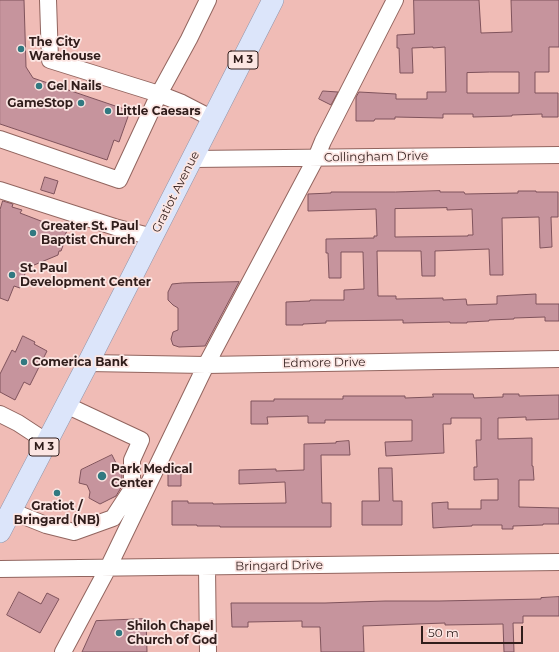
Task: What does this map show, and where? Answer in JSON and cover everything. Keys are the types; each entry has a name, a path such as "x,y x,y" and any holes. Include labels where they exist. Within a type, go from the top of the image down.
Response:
{"main road":[{"name":"Gratiot Avenue","path":"0,532 193,159 273,0"}],"street":[{"path":"48,0 50,60 159,94 182,103 213,119"},
{"path":"0,139 119,180 159,94 208,0"},
{"path":"63,652 108,568 206,365 316,158 323,141 395,0"},
{"name":"Collingham Drive","path":"193,159 559,155"},
{"path":"0,190 118,228 152,237"},
{"name":"Edmore Drive","path":"88,363 206,365 559,359"},
{"path":"11,511 46,525 74,532 113,518 132,489 132,460 141,440 66,405"},
{"path":"2,419 18,423 47,442"},
{"name":"Bringard Drive","path":"0,569 559,562"},
{"path":"207,567 208,652"}],"building":[{"path":"0,0 24,0 26,67 33,78 130,111 119,142 114,140 107,160 0,124"},
{"path":"414,0 479,0 481,33 512,32 511,0 559,0 559,47 549,47 549,72 535,72 535,93 558,93 558,117 542,117 542,114 473,117 473,114 443,114 443,118 395,117 395,119 356,121 356,97 359,92 396,94 396,99 427,99 427,92 446,92 445,47 412,48 413,73 400,73 397,35 414,34","holes":["519,72 519,93 467,93 467,73"]},
{"path":"323,91 338,92 331,105 319,99"},
{"path":"45,177 58,181 54,194 41,190"},
{"path":"440,191 464,192 465,194 518,193 518,191 558,192 558,217 551,217 552,247 540,248 539,217 502,218 503,275 490,275 489,249 435,251 435,276 422,276 421,251 377,251 378,296 396,296 396,299 466,299 467,305 497,304 497,296 536,294 536,304 559,304 559,321 545,321 545,317 514,318 467,323 403,323 403,320 326,321 326,323 286,325 286,302 344,300 344,290 364,289 363,252 341,252 341,278 329,278 326,239 374,238 374,236 377,236 376,209 308,211 308,194 331,192","holes":["447,208 447,210 472,209 473,235 395,237 395,209"]},
{"name":"Greater St. Paul Baptist Church","path":"3,201 13,204 12,207 22,210 20,213 67,231 61,251 59,251 58,255 27,268 20,288 14,286 8,301 0,298 0,210"},
{"path":"239,282 205,346 179,347 173,345 171,339 173,332 178,330 178,308 168,300 168,292 172,284"},
{"name":"Comerica Bank","path":"23,336 35,342 34,344 47,351 30,385 24,382 15,400 0,392 0,374 12,350 15,352"},
{"path":"433,394 473,394 474,398 503,397 503,394 519,394 519,396 559,395 559,419 526,420 526,417 498,418 498,439 532,438 532,466 534,480 519,480 519,507 559,508 559,524 513,526 513,529 502,529 502,525 472,525 433,528 432,503 448,502 448,509 481,509 481,500 498,500 498,479 474,480 474,467 477,467 476,440 481,440 481,418 451,418 451,424 443,424 444,453 386,456 385,442 412,441 412,420 325,420 325,423 308,423 308,416 267,417 268,424 251,424 251,401 274,401 274,399 343,399 343,396 405,396 405,398 433,397"},
{"path":"349,441 350,455 321,455 322,503 331,503 331,527 220,527 172,525 172,501 213,504 286,503 285,482 239,484 239,470 304,470 304,444"},
{"name":"Park Medical Center","path":"112,455 122,475 122,486 116,496 100,504 89,498 90,492 87,485 79,483 81,470"},
{"path":"379,468 392,468 393,501 402,501 402,525 362,525 362,501 379,501"},
{"path":"181,472 181,486 168,486 168,473"},
{"path":"19,592 41,604 47,593 59,599 40,633 7,615"},
{"path":"559,597 559,616 523,616 523,623 513,623 514,652 504,652 503,624 445,625 445,623 363,626 364,652 321,652 320,627 302,627 302,621 248,622 248,627 232,627 231,603 439,601 541,599"},
{"name":"Shiloh Chapel Church of God","path":"146,619 147,652 82,652 96,621"}],"place":[{"name":"The City Warehouse","path":"21,49"},
{"name":"Gel Nails","path":"39,86"},
{"name":"GameStop","path":"81,103"},
{"name":"Little Caesars","path":"108,111"},
{"name":"Greater St. Paul Baptist Church","path":"33,233"},
{"name":"St. Paul Development Center","path":"12,275"},
{"name":"Comerica Bank","path":"24,362"},
{"name":"Park Medical Center","path":"102,476"},
{"name":"Gratiot / Bringard (NB)","path":"57,493"},
{"name":"Shiloh Chapel Church of God","path":"119,633"}]}
